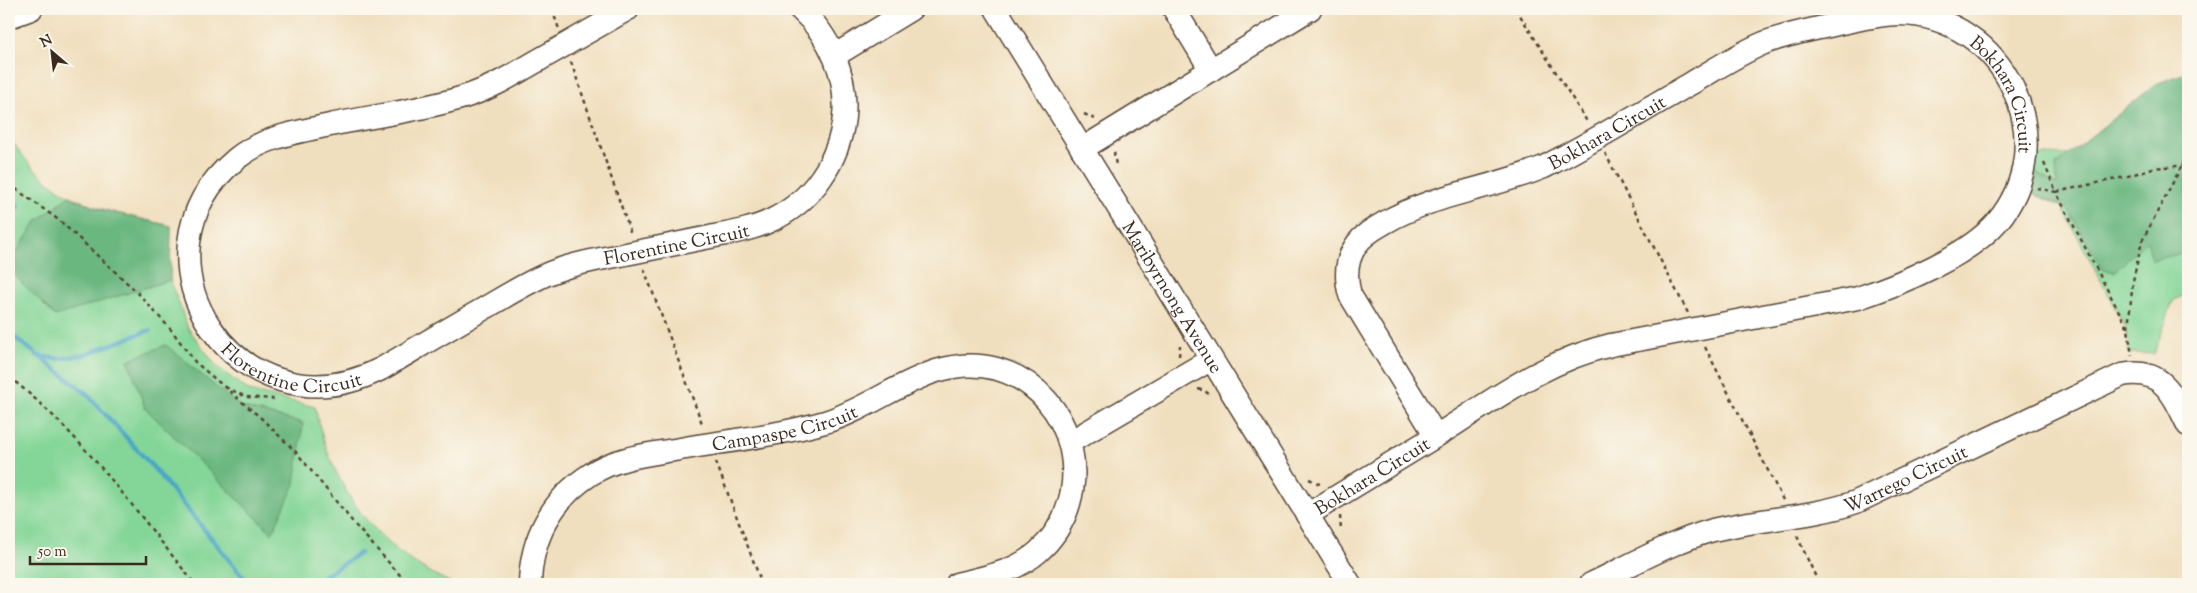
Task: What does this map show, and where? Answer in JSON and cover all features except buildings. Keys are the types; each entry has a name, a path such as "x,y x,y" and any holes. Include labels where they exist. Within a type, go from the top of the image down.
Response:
{"street":[{"path":"9,17 31,9"},
{"name":"Florentine Circuit","path":"628,9 494,85 463,98 276,137 249,150 236,159 215,181 203,200 194,221 189,251 191,282 195,296 212,330 237,358 263,374 292,384 323,386 338,384 367,376 524,286 554,271 587,262 757,226 784,214 807,195 826,171 833,158 842,130 844,114 843,84 834,56 820,30 800,9"},
{"path":"834,56 911,9"},
{"name":"Maribyrnong Avenue","path":"996,9 1210,360 1350,584"},
{"path":"1174,9 1211,70"},
{"path":"1082,149 1310,9"},
{"name":"Bokhara Circuit","path":"1307,515 1436,436 1539,372 1574,355 1611,345 1840,302 1891,286 1952,257 1977,241 1998,220 2007,208 2018,184 2023,166 2026,137 2021,108 2010,80 1992,56 1970,36 1944,22 1914,15 1900,14 1870,17 1796,33 1766,43 1736,57 1560,159 1526,175 1410,209 1371,230 1353,250 1349,259 1346,277 1350,295 1436,436"},
{"path":"1070,442 1210,360"},
{"name":"Campaspe Circuit","path":"530,584 533,556 542,527 559,502 581,480 594,472 621,460 798,428 830,420 930,372 949,367 983,366 1009,374 1032,387 1042,396 1059,418 1066,429 1070,442 1074,468 1071,495 1062,520 1048,542 1038,552 1017,566 992,576 957,584"},
{"path":"2135,374 2153,378 2166,387 2176,400 2188,425"},
{"name":"Warrego Circuit","path":"1591,584 1672,545 1701,534 1730,527 1827,511 1856,502 2114,378 2135,374"}],"path":[{"path":"552,9 638,252 762,584"},
{"path":"1516,9 1597,137 1696,329 1790,518 1819,584"},
{"path":"1082,113 1103,123 1116,141 1114,157 1121,174"},
{"path":"2135,374 2128,329 2133,281 2142,241 2188,154"},
{"path":"2018,184 2056,192 2125,177 2154,168 2188,165"},
{"path":"9,184 60,220 137,292 172,331 195,362 296,452 356,526 408,584"},
{"path":"2056,192 2128,329"},
{"path":"9,377 53,417 102,470 195,584"},
{"path":"1306,477 1312,482 1330,489 1341,505 1339,520 1344,539"}],"green space":[{"path":"2188,72 2188,293 2173,301 2154,354 2129,353 2126,328 2062,207 2025,190 2034,157 2046,154 2068,155 2156,84"},
{"path":"2188,72 2188,252 2152,260 2147,240 2115,272 2103,270 2064,203 2061,205 2025,190 2025,180 2036,173 2057,185 2056,165 2156,84"},
{"path":"9,136 25,159 60,190 100,208 171,226 170,280 188,328 217,367 249,391 315,407 333,465 346,491 362,514 380,535 402,554 426,570 454,584 9,584"},
{"path":"69,196 95,208 171,226 170,280 55,316 9,270 9,263 37,221"},
{"path":"166,345 240,407 303,423 295,484 272,533 145,408 128,360"}],"waterway":[{"path":"9,217 19,206"},
{"path":"41,356 58,359 83,355 150,330"},
{"path":"9,333 86,393 152,466 249,584"},
{"path":"312,584 360,553"}]}
